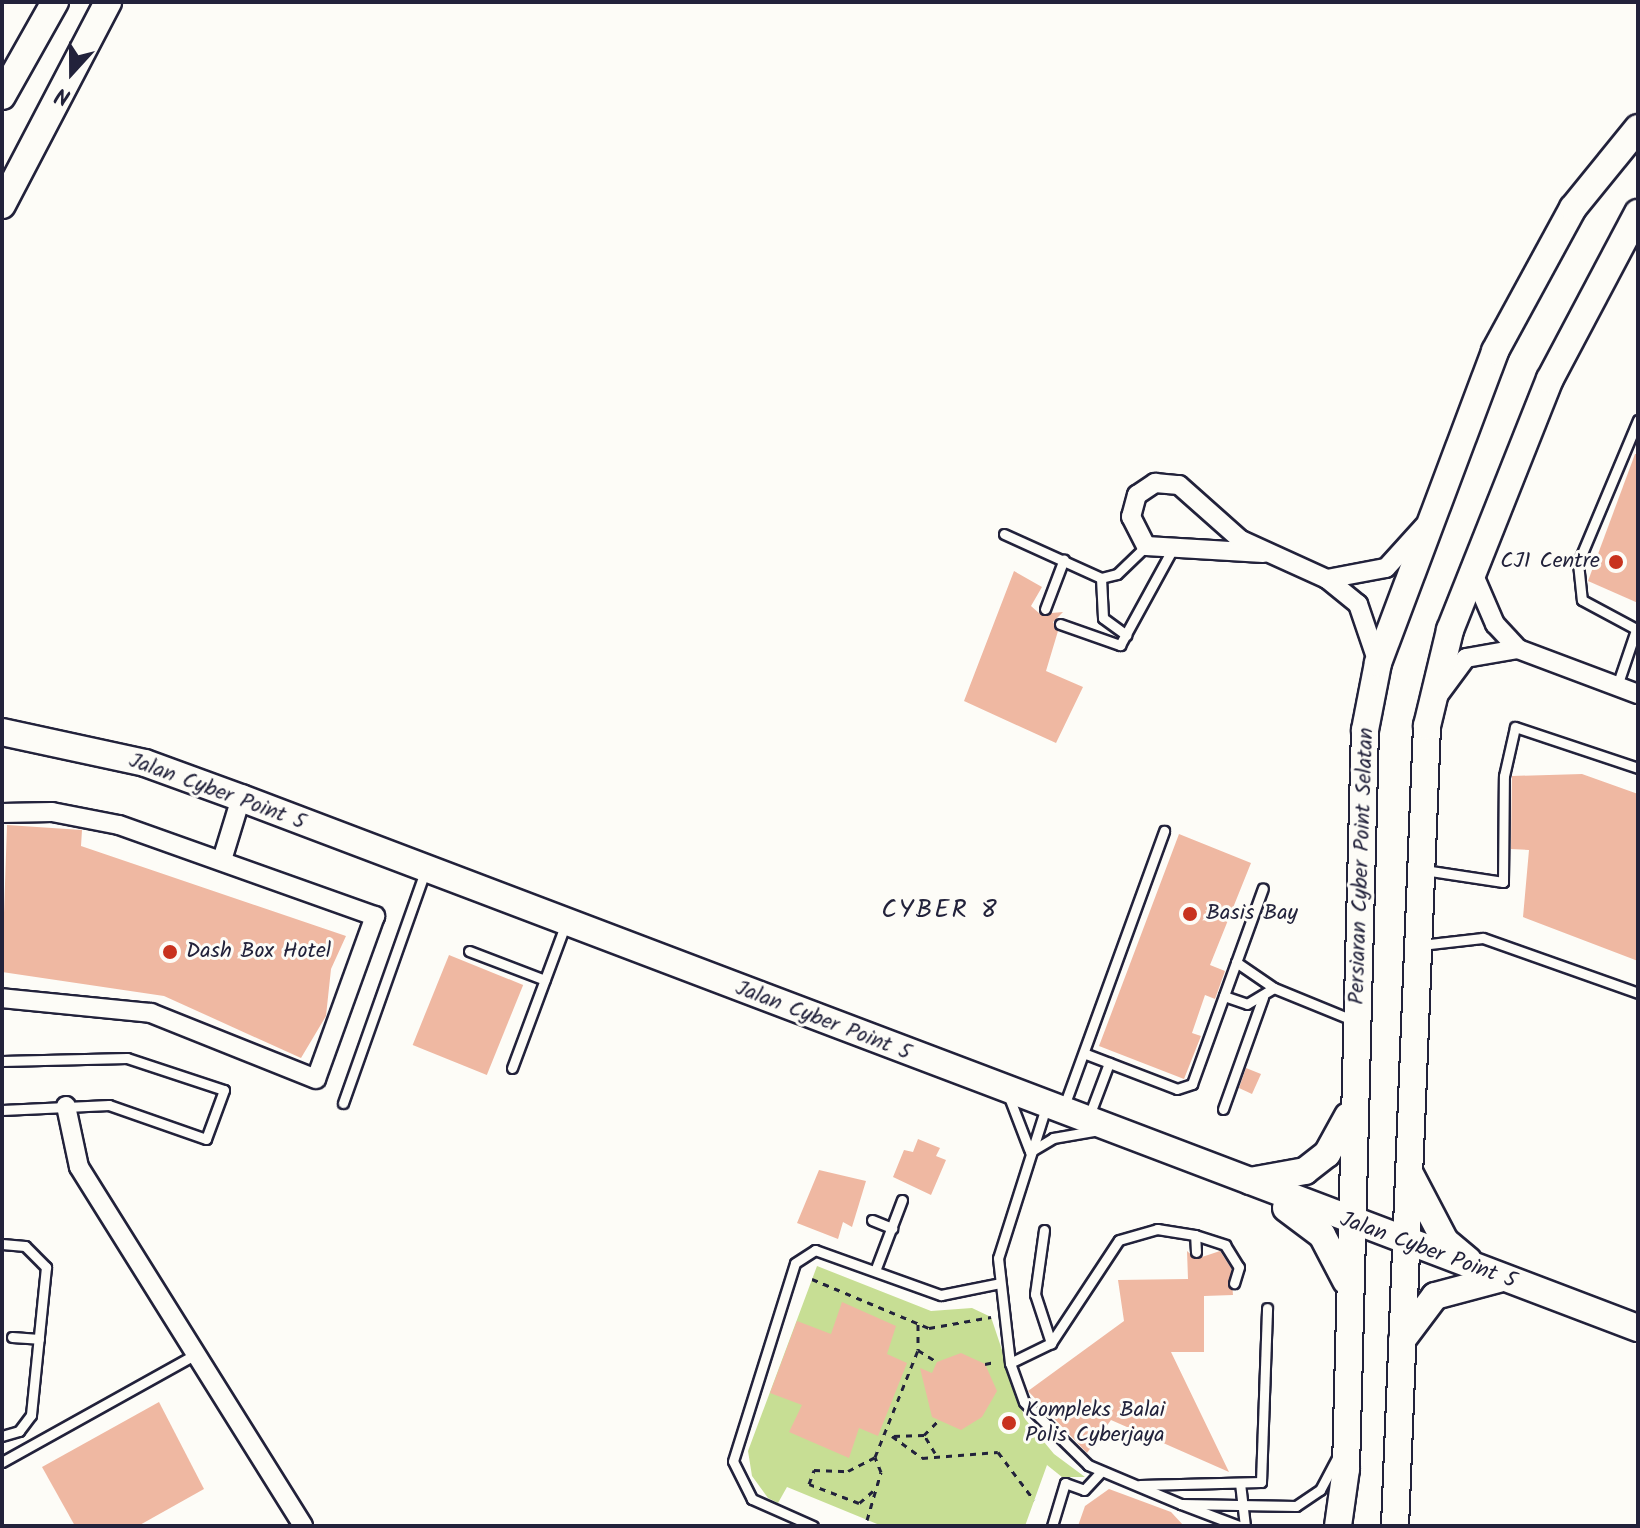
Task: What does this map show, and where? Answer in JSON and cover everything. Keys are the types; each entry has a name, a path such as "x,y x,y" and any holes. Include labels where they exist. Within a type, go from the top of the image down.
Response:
{"main road":[{"path":"2,96 55,2"},
{"path":"2,205 108,2"},
{"name":"Persiaran Cyber Point Selatan","path":"1338,1526 1346,1434 1352,1107 1365,730 1378,663 1429,520 1495,351 1543,256 1638,128"},
{"path":"1395,1526 1417,868 1431,706 1473,573 1550,379 1638,213"},
{"name":"Jalan Cyber Point 5","path":"2,732 145,763 1234,1179 1638,1328"},
{"path":"1234,1179 1265,1183 1305,1171 1337,1140 1352,1107"},
{"path":"1409,1171 1445,1241 1503,1278"},
{"path":"1234,1179 1322,1235 1350,1294"},
{"path":"1402,1340 1435,1296 1503,1278"}],"street":[{"path":"1263,553 1189,490 1155,483 1137,495 1131,517 1146,546 1171,552 1226,547 1263,553 1327,579 1358,604 1378,663"},
{"path":"1327,579 1386,568 1429,520"},
{"path":"1473,573 1495,624 1518,649 1638,694"},
{"path":"1431,706 1466,658 1518,649"},
{"path":"222,860 241,798"},
{"path":"2,813 52,812 119,825 375,916 316,1079 151,1013 2,998"},
{"path":"66,1106 79,1167 303,1526"}],"lane":[{"path":"1617,686 1637,630 1582,600 1578,563 1638,420"},
{"path":"1004,534 1101,578 1117,574 1146,546"},
{"path":"1060,624 1112,644 1126,635 1171,552"},
{"path":"1045,609 1064,559"},
{"path":"1101,578 1103,618 1126,635"},
{"path":"1417,868 1502,883 1504,776 1515,727 1638,768"},
{"path":"1164,831 1086,1054 1030,1152 1003,1231 1000,1283 1010,1363 1024,1402 1100,1473 1239,1526"},
{"path":"343,1103 426,869"},
{"path":"1086,1054 1185,1088 1224,996 1263,888"},
{"path":"512,1068 566,923"},
{"path":"1414,946 1483,938 1638,993"},
{"path":"469,951 545,980"},
{"path":"1236,962 1274,988 1355,1021"},
{"path":"1224,996 1247,1004 1274,988"},
{"path":"1223,1109 1263,997"},
{"path":"2,1061 127,1058 224,1090 206,1139 109,1105 2,1110"},
{"path":"1030,1152 1068,1133 1097,1126 1109,1063"},
{"path":"1000,1089 1020,1111 1030,1152"},
{"path":"875,1271 902,1200"},
{"path":"872,1220 892,1228"},
{"path":"1010,1363 1051,1343 1119,1240 1157,1229 1195,1235 1235,1254 1234,1283"},
{"path":"1044,1230 1035,1294 1051,1343"},
{"path":"1195,1235 1196,1252"},
{"path":"2,1244 25,1246 46,1267 31,1415 19,1431 2,1436"},
{"path":"813,1526 752,1499 736,1477 734,1447 795,1263 815,1250 941,1295 1000,1283"},
{"path":"1132,1485 1261,1482 1267,1308"},
{"path":"12,1337 39,1339"},
{"path":"2,1462 196,1354"},
{"path":"1181,1504 1279,1510 1310,1500 1330,1476 1346,1434"},
{"path":"1052,1526 1065,1483 1084,1490 1100,1473"},
{"path":"1240,1483 1245,1526"}],"path":[{"path":"812,1279 918,1324 943,1330 991,1317"},
{"path":"873,1491 859,1503 809,1484 814,1470 848,1471 875,1457 918,1350 918,1324"},
{"path":"918,1350 937,1362"},
{"path":"892,1436 924,1435 939,1420"},
{"path":"886,1433 922,1458 935,1453"},
{"path":"924,1435 935,1453 956,1461 998,1452 1034,1500"},
{"path":"867,1520 881,1472 875,1457"}],"green space":[{"path":"817,1266 931,1311 972,1308 991,1317 1025,1419 1054,1454 1085,1477 1062,1477 1047,1465 1025,1526 882,1526 787,1487 778,1503 768,1498 752,1476 748,1451"}],"building":[{"name":"CJ1 Centre","path":"1635,454 1638,454 1638,603 1588,581"},
{"path":"1014,571 1042,587 1031,606 1040,614 1063,612 1053,622 1058,631 1046,671 1083,687 1056,743 964,701"},
{"path":"1582,774 1638,794 1638,961 1523,917 1529,850 1511,849 1512,776"},
{"name":"Dash Box Hotel","path":"7,825 82,830 81,846 346,936 331,969 326,1016 301,1058 164,996 2,972"},
{"name":"Basis Bay","path":"1179,834 1251,863 1210,965 1225,971 1215,999 1205,995 1192,1033 1201,1036 1184,1079 1099,1046"},
{"path":"449,955 523,985 487,1075 413,1045"},
{"path":"1246,1068 1261,1074 1252,1094 1239,1088"},
{"path":"918,1139 940,1148 936,1156 946,1160 931,1195 893,1177 904,1150 913,1152"},
{"path":"819,1170 866,1181 852,1227 843,1222 838,1239 797,1223"},
{"path":"1187,1251 1196,1259 1220,1251 1231,1268 1233,1295 1204,1296 1204,1352 1171,1352 1229,1472 1111,1420 1087,1453 1028,1391 1124,1321 1118,1280 1188,1279"},
{"path":"842,1302 896,1326 887,1354 907,1363 878,1436 859,1428 849,1458 789,1432 802,1405 770,1393 797,1321 831,1334"},
{"path":"961,1353 985,1364 997,1391 982,1417 961,1430 932,1417 920,1368 932,1373 937,1362"},
{"path":"159,1402 204,1489 138,1526 75,1526 42,1467"},
{"path":"1109,1489 1171,1512 1184,1526 1078,1526 1085,1506"}],"place":[{"name":"CJ1 Centre","path":"1616,562"},
{"name":"Basis Bay","path":"1190,914"},
{"name":"Dash Box Hotel","path":"170,952"},
{"name":"Kompleks Balai Polis Cyberjaya","path":"1009,1423"}],"district":[{"name":"CYBER 8","path":"940,911"}]}
